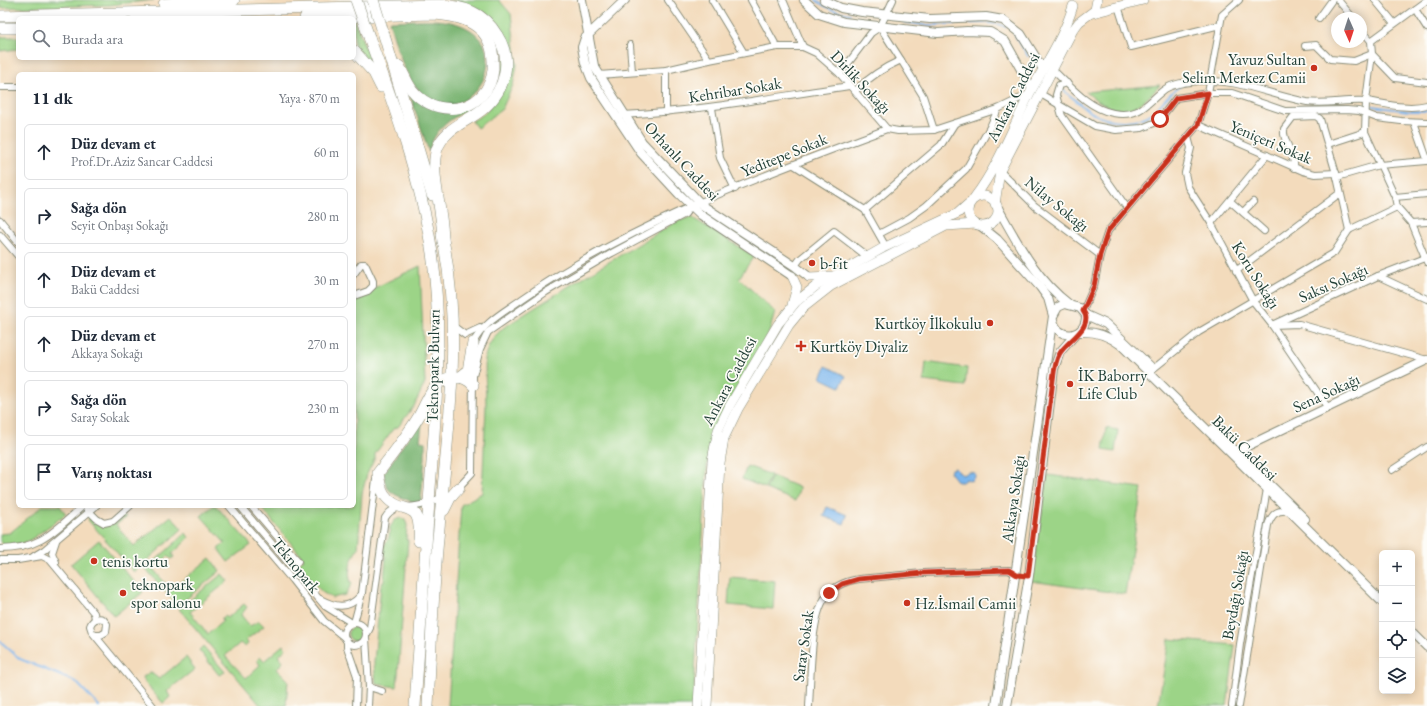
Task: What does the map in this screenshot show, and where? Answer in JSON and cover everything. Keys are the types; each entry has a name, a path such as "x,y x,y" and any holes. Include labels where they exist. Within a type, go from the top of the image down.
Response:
{"highway":[{"path":"64,14 234,0"},
{"name":"Teknopark Bulvarı","path":"356,0 404,140 421,195 432,254 437,318 438,384 415,706"},
{"path":"356,16 431,14 450,15 465,19 482,30 490,43 493,65 489,85 480,97 467,105 446,108 430,104 411,88 384,35 373,0"},
{"path":"0,16 438,5 458,7 475,12 486,20 500,40 506,59 506,72 501,87 490,102 484,108 448,132 437,150 435,162 443,223 443,242"},
{"path":"0,28 16,28"},
{"name":"Teknopark Bulvarı","path":"384,35 425,168 443,242 449,286 452,325 455,378 439,528 428,706"},
{"path":"356,53 374,73 404,140"},
{"path":"417,687 412,663 419,522 415,512 385,496 378,474 411,428 438,384 455,378 468,371 470,352 473,342"},
{"path":"455,378 468,379 473,385"},
{"path":"439,528 445,507 459,488"}],"main road":[{"path":"1073,3 1081,15 1091,14 1097,7 1097,0"},
{"name":"Ankara Caddesi","path":"698,706 712,460 715,439 730,405 778,324 791,308 836,275 886,247 958,213 971,201 991,173 1033,92 1052,69 1073,30 1079,22 1091,14 1143,0"},
{"name":"Ankara Caddesi","path":"997,206 1000,171 1033,92 1064,30 1073,3"},
{"path":"985,196 997,206 998,216 992,224 979,226 970,215 971,201 985,196"},
{"name":"Ankara Caddesi","path":"707,706 720,463 724,438 738,409 789,325 813,292 838,282 946,226 979,226"},
{"path":"813,292 808,277 818,278 836,275"},
{"path":"792,276 813,292"},
{"path":"791,308 795,299 797,287 792,276"}],"street":[{"name":"Orhanlı Caddesi","path":"582,0 594,66 623,115 650,152 700,203 714,214 795,266 808,277"},
{"path":"588,35 626,0"},
{"path":"668,0 709,60"},
{"path":"712,0 744,54"},
{"path":"751,0 777,47"},
{"path":"783,0 803,47"},
{"path":"804,0 812,9 828,18 844,22 938,33 967,31 990,32 1005,41 1033,92 1058,104 1095,126 1107,130 1142,128 1158,122 1174,100 1179,97 1208,93 1234,94 1285,111 1347,110 1359,111 1377,118 1427,122"},
{"path":"824,0 841,8 930,19 986,17 1002,20 1021,34 1043,70"},
{"path":"840,74 871,33 880,27 893,0"},
{"path":"1077,333 1085,326 1084,313 1094,286 1100,255 1108,231 1198,125 1208,93 1222,15 1239,0"},
{"path":"1319,18 1332,0"},
{"path":"1338,0 1348,12"},
{"path":"1375,0 1394,22"},
{"path":"1371,41 1394,22 1426,0"},
{"path":"1118,6 1131,47 1220,25"},
{"path":"1415,9 1427,28"},
{"path":"880,27 923,96 934,130"},
{"name":"Orhanlı Caddesi","path":"588,35 585,38 582,47 585,63 591,78 629,137 691,206 708,220 792,276"},
{"path":"1367,36 1371,41 1372,54 1366,101 1365,132 1395,197 1397,207 1411,223 1427,258 1378,276"},
{"path":"630,45 632,72"},
{"path":"1305,46 1316,45 1330,59 1354,61 1372,54"},
{"name":"Dirlik Sokağı","path":"599,75 666,70 777,47 803,47 816,53 840,74 887,129 898,132 934,130 998,108 1033,92"},
{"path":"1372,54 1396,78 1427,82"},
{"path":"855,91 869,77 885,67 901,60"},
{"path":"1052,69 1098,108 1109,112 1123,113 1140,110 1166,88 1197,81 1239,83 1308,102 1366,101 1413,108 1427,106"},
{"path":"666,70 666,112"},
{"path":"1068,83 1059,85 1057,88 1058,104 1062,116 1127,208"},
{"path":"1234,94 1234,87 1239,83"},
{"name":"Kehribar Sokak","path":"623,115 712,108 757,99 849,86"},
{"path":"0,87 16,87"},
{"path":"712,108 720,158 735,189"},
{"path":"879,234 909,218 926,206 966,169 990,127 998,108"},
{"path":"1294,168 1294,160 1283,133 1284,127 1292,118 1318,116 1337,175 1349,230"},
{"path":"865,210 942,145 955,122"},
{"path":"1414,122 1427,160"},
{"name":"Yeniçeri Sokak","path":"1198,125 1294,168 1315,174 1337,175 1379,165 1427,160"},
{"name":"Yeditepe Sokak","path":"691,206 887,129"},
{"path":"1328,144 1365,132"},
{"name":"Koru Sokağı","path":"1188,137 1191,148 1185,173 1188,187 1211,223 1253,301 1272,325 1299,324 1427,360"},
{"path":"1211,223 1267,155"},
{"path":"794,165 865,210 886,247"},
{"name":"Nilay Sokağı","path":"1000,171 1034,206 1100,255"},
{"path":"1236,271 1340,194"},
{"path":"1395,197 1427,194"},
{"path":"1230,201 1264,231"},
{"path":"1243,212 1253,202"},
{"path":"452,325 465,335 473,333 540,287 685,214 691,206"},
{"name":"Bakü Caddesi","path":"997,206 1026,259 1048,286 1071,305 1106,324 1379,592"},
{"path":"1153,369 1199,332 1334,253 1349,230 1397,207"},
{"path":"0,220 16,240"},
{"path":"1411,223 1427,222"},
{"name":"Bakü Caddesi","path":"979,226 996,239 1040,287 1048,298 1054,326 1062,333 1091,332 1104,334 1121,345 1379,599"},
{"path":"795,266 800,259 834,231 868,257"},
{"path":"0,235 16,254"},
{"path":"346,640 357,645 366,636 370,628 385,518 390,511 402,506 415,507 429,503 459,488 469,478 472,468 473,376 480,350 488,332 611,250"},
{"path":"356,271 361,264 365,264 373,281 373,286 368,291 356,295"},
{"name":"Saksı Sokağı","path":"1272,325 1378,276 1427,299"},
{"path":"540,287 546,292"},
{"path":"1053,318 1058,307 1062,305 1071,305"},
{"name":"Akkaya Sokağı","path":"996,706 1017,575 1053,318"},
{"path":"473,342 480,330 487,324"},
{"path":"1272,325 1328,408"},
{"name":"Akkaya Sokağı","path":"1007,706 1028,576 1054,369 1060,352 1077,333"},
{"name":"Sena Sokağı","path":"1237,451 1427,360"},
{"path":"1392,470 1427,447"},
{"path":"356,706 358,676 346,647 344,631 353,623 362,593 375,485 378,474"},
{"name":"Beydağı Sokağı","path":"1232,706 1240,644 1267,490"},
{"path":"0,549 19,549 31,545 58,528 82,508"},
{"path":"86,508 104,522 114,520 128,508"},
{"path":"0,560 18,560 36,555 56,541 94,508"},
{"name":"Teknopark","path":"231,508 290,577 324,621 346,640"},
{"name":"Teknopark","path":"242,508 292,568 332,612 353,623 362,625 366,636"},
{"path":"253,508 298,561 292,568"},
{"name":"Beydağı Sokağı","path":"1239,706 1268,525 1272,514 1280,510 1288,511"},
{"path":"56,541 52,553 54,560 107,624 107,629 98,635"},
{"path":"31,545 36,555"},
{"path":"36,555 50,560 94,613 95,620"},
{"name":"Saray Sokak","path":"809,706 816,620 825,598 835,588 849,581 859,579 923,573 1009,570 1017,575"},
{"path":"1017,575 1028,576"},
{"name":"Teknopark","path":"318,597 334,606 341,606 353,602 360,597 362,593"},
{"path":"103,619 95,620 91,623 90,628 98,635 153,706"},
{"path":"1415,628 1427,639"},
{"path":"98,635 157,706"},
{"path":"1415,635 1427,647"},
{"path":"366,636 369,687 368,706"},
{"path":"1000,682 1011,683"},
{"path":"369,687 382,691"}],"green space":[{"path":"0,0 154,0 110,5 0,8"},
{"path":"450,0 499,0 511,14 517,65 513,85 502,109 477,128 472,121 484,114 489,108 500,76 507,45 505,36 494,20 477,8 459,1"},
{"path":"438,20 447,21 465,27 481,40 488,55 486,72 478,88 466,99 450,104 432,101 415,86 410,79 399,55 389,21"},
{"path":"356,24 370,60 367,61 356,47"},
{"path":"0,37 16,37 16,49 0,51"},
{"path":"1160,85 1142,102 1125,110 1107,106 1086,92"},
{"path":"409,92 415,97 470,108 450,120 439,130 431,144 429,152"},
{"path":"691,217 754,256 739,278 775,312 769,333 714,431 707,465 693,706 448,706 461,505 482,493 486,407 485,356 489,345 503,328 577,281 676,222"},
{"path":"420,266 425,383 414,406 398,427 393,429 375,454 375,458 367,474 362,493 358,549 351,561 349,571 352,584 345,595 332,598 322,592 297,564 304,559 262,508 356,508 356,301 368,291"},
{"path":"926,362 967,368 965,386 924,381"},
{"path":"423,416 420,441 425,442 425,458 420,509 415,504 397,496 388,488 385,482 384,473"},
{"path":"1106,428 1118,430 1115,452 1103,450"},
{"path":"747,466 771,475 765,488 742,479"},
{"path":"1048,475 1142,488 1125,594 1031,581"},
{"path":"772,476 800,488 795,501 766,489"},
{"path":"40,508 62,508 66,514 26,543 4,545 0,541 0,534 10,533"},
{"path":"211,508 218,508 251,545 228,562 218,549 225,543 201,516"},
{"path":"91,516 100,523 108,525 115,523 124,516 126,517 116,525 134,546 171,516 182,529 134,572 88,520"},
{"path":"401,518 405,520 407,525 406,540 408,540 397,687 376,684 374,663 381,585 384,581 386,557 381,552 389,537 390,527 395,520"},
{"path":"186,533 189,538 172,554 174,557 171,559 168,556 153,569 171,590 210,558 220,571 178,606 146,569"},
{"path":"99,540 143,592 114,616 71,564"},
{"path":"222,574 228,581 190,612 208,634 223,621 221,619 225,616 227,618 244,604 247,607 241,615 250,626 259,621 264,626 246,640 248,644 245,647 240,643 225,656 246,678 260,665 257,660 261,657 264,661 283,645 286,649 278,656 283,662 277,669 288,680 286,706 261,706 179,609"},
{"path":"730,577 775,581 773,609 728,605"},
{"path":"352,627 358,627 362,631 362,637 358,641 352,641 348,637 348,631"},
{"path":"1169,639 1235,645 1227,706 1158,706"},
{"path":"203,646 225,672 219,675 199,650"},
{"path":"186,657 195,669 167,691 170,697 163,703 145,683 143,677 150,672 159,679"}],"water":[{"path":"826,366 846,376 840,387 821,378"},
{"path":"955,468 963,475 969,472 975,473 975,477 971,481 966,479 962,482 958,482 950,472 951,469"},
{"path":"827,507 847,515 844,524 823,516"}],"waterway":[{"path":"816,0 832,9 850,14"},
{"path":"904,22 929,25 990,23 1006,27"},
{"path":"1014,33 1028,56"},
{"path":"1064,91 1094,114 1108,119 1124,121 1140,119 1147,116 1180,86"},
{"path":"1372,106 1409,111 1427,111"},
{"path":"0,641 20,659 76,682 99,706"}],"place":[{"name":"Yavuz Sultan Selim Merkez Camii","path":"1314,68"},
{"name":"b-fit","path":"812,263"},
{"name":"Kurtköy İlkokulu","path":"990,323"},
{"name":"Kurtköy Diyaliz","path":"801,346"},
{"name":"İK Baborry Life Club","path":"1070,384"},
{"name":"tenis kortu","path":"94,561"},
{"name":"teknopark spor salonu","path":"123,593"},
{"name":"Hz.İsmail Camii","path":"907,603"}],"route":[{"path":"829,593 835,588 849,581 923,573 1009,570 1017,575 1028,576 1054,369 1057,360 1064,348 1085,326 1086,315 1083,311 1094,286 1100,255 1108,231 1198,125 1208,93 1176,98 1160,119"}]}
